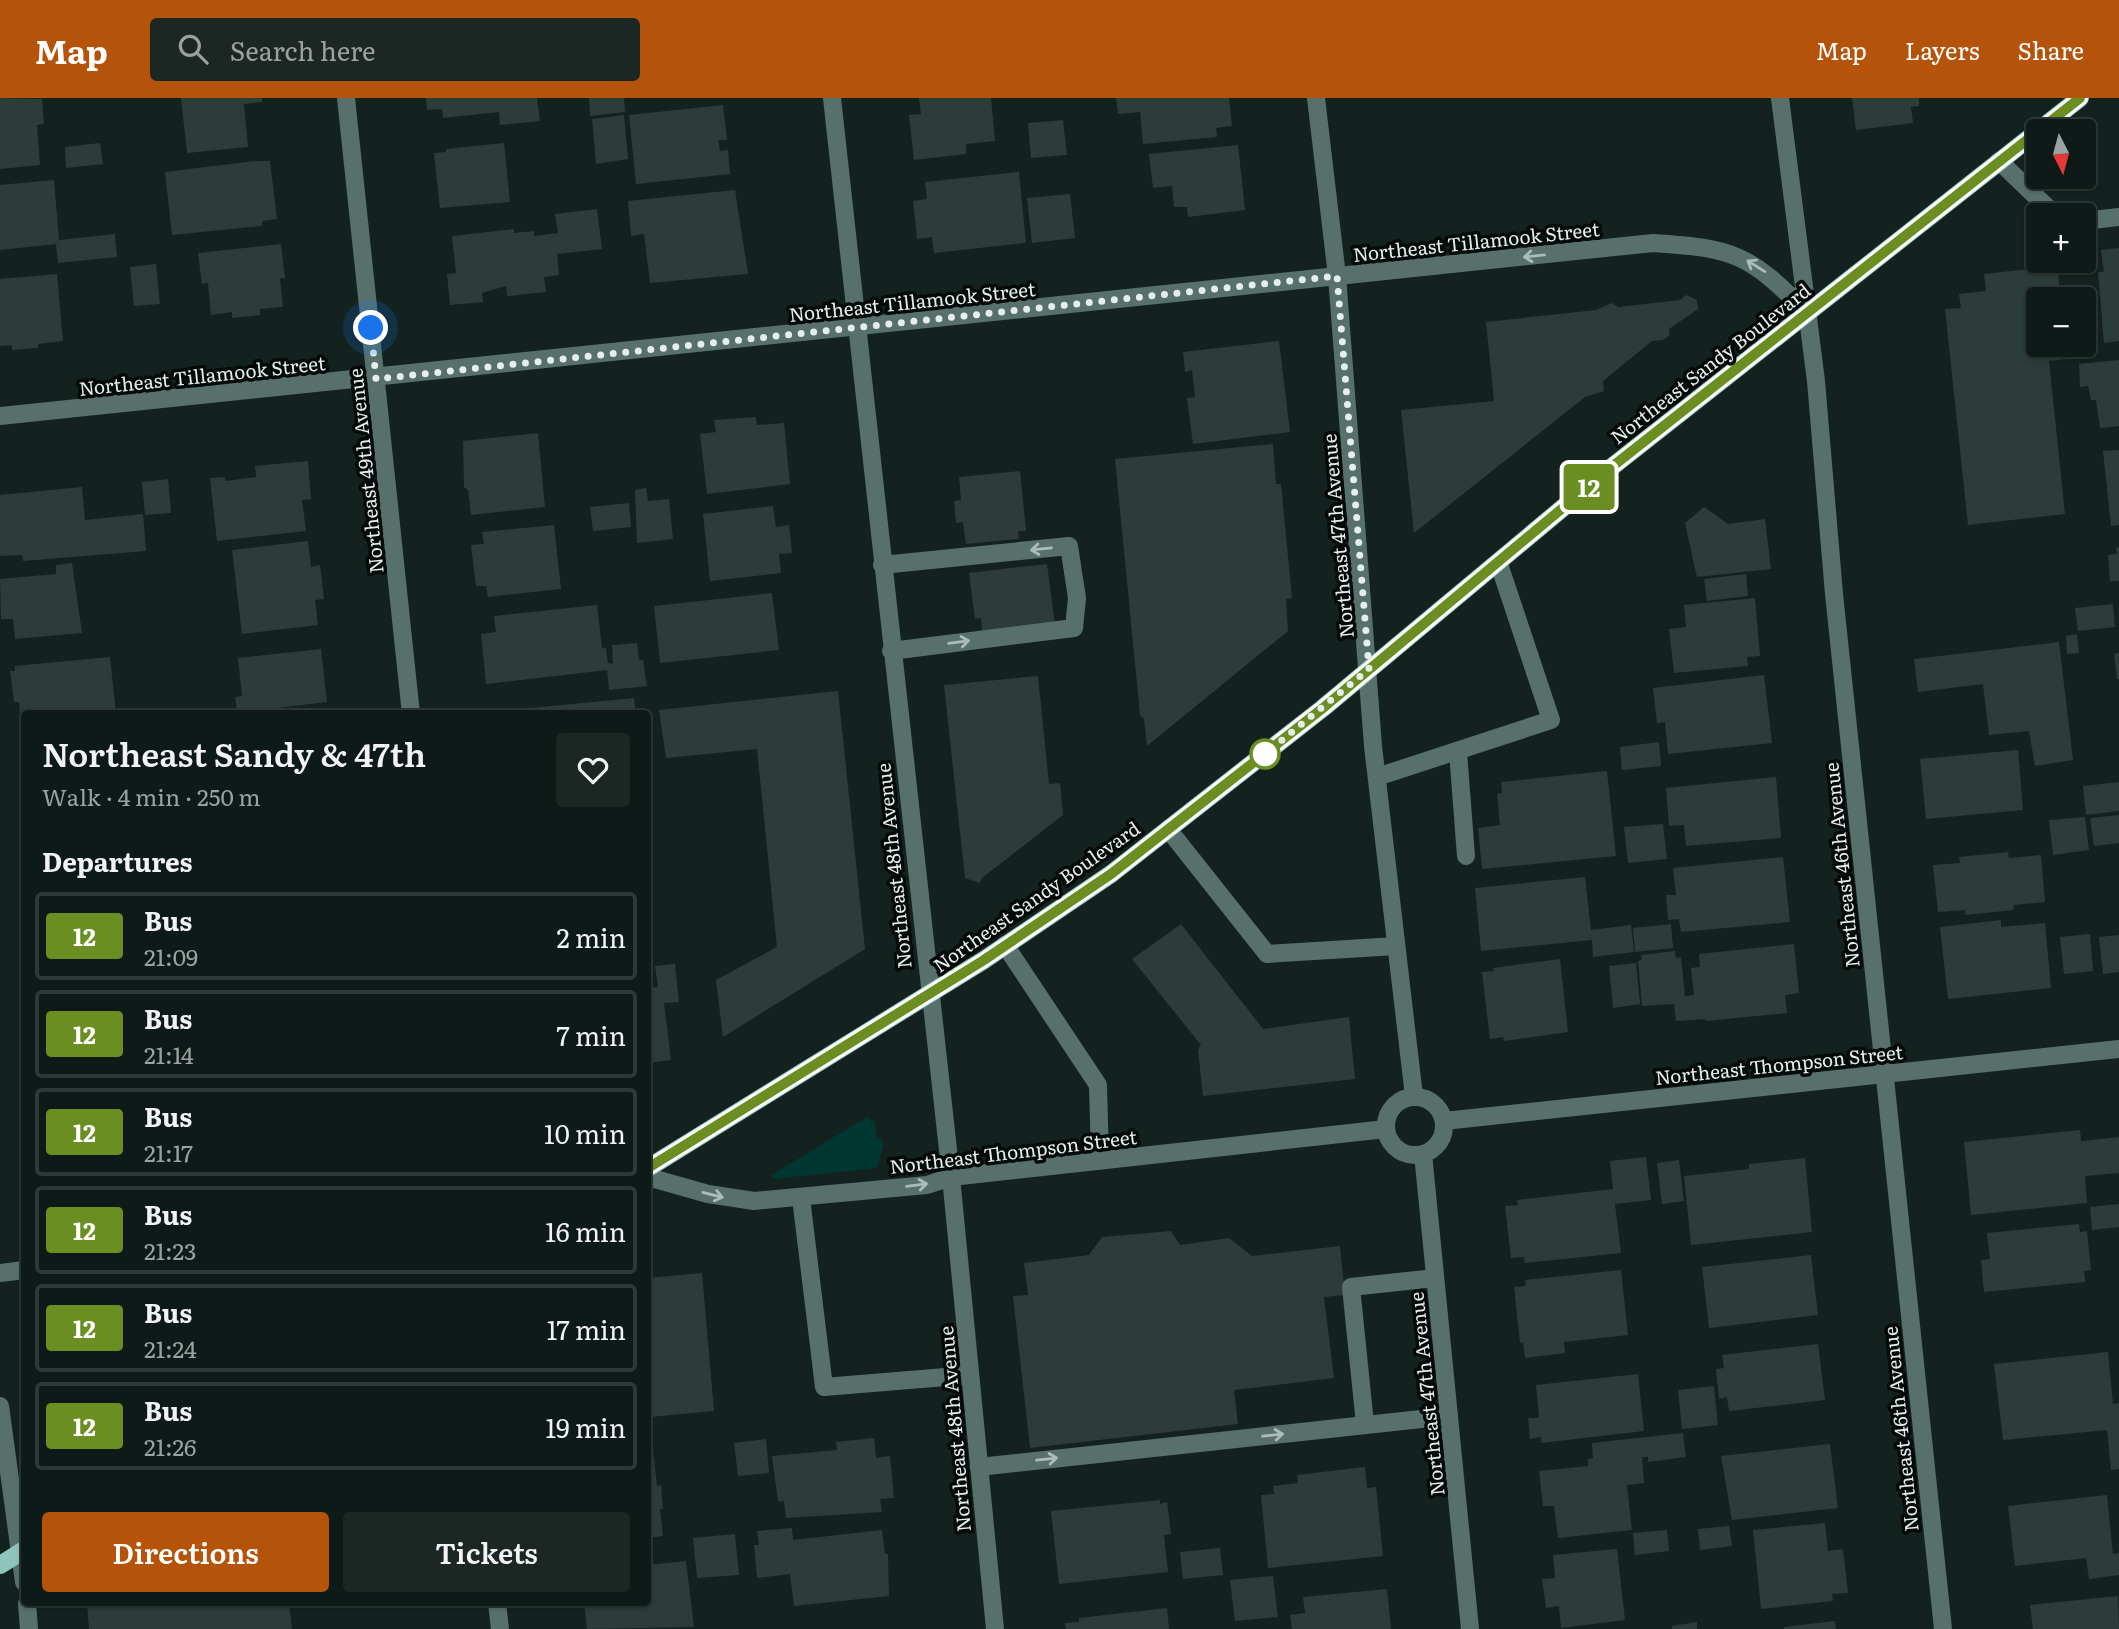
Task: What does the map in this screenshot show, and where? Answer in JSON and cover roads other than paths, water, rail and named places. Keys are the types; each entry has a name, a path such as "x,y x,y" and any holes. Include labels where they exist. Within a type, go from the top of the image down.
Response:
{"main road":[{"name":"Northeast Sandy Boulevard","path":"651,1166 929,995 1111,874 1499,564 1613,466 2080,98"},
{"path":"0,1564 21,1552"}],"street":[{"name":"Northeast 49th Avenue","path":"346,98 411,710"},
{"name":"Northeast 48th Avenue","path":"832,98 951,1177 995,1629"},
{"name":"Northeast 47th Avenue","path":"1316,98 1337,276 1377,777 1414,1096"},
{"name":"Northeast 46th Avenue","path":"1780,98 1786,163 1795,198 1816,381 1834,594 1942,1629"},
{"path":"1999,161 2043,203"},
{"path":"2096,220 2119,217"},
{"name":"Northeast Tillamook Street","path":"0,416 376,379 1653,243 1700,246 1742,257 1770,275 1806,312"},
{"path":"882,565 1069,546 1077,598 1074,628 891,651"},
{"path":"1377,777 1551,720 1499,564"},
{"path":"1458,752 1466,856"},
{"path":"1168,829 1267,954 1396,946"},
{"path":"1004,945 1098,1085 1100,1160"},
{"name":"Northeast Thompson Street","path":"1444,1121 2119,1049"},
{"path":"1414,1096 1424,1097 1436,1105 1444,1121 1439,1142 1423,1154 1407,1154 1397,1149 1385,1129 1391,1109 1402,1099 1414,1096"},
{"name":"Northeast Thompson Street","path":"651,1178 733,1200 801,1198 927,1185 951,1177 1385,1129"},
{"name":"Northeast 47th Avenue","path":"1423,1154 1471,1629"},
{"path":"801,1198 824,1387 970,1375"},
{"path":"0,1272 21,1270"},
{"path":"1365,1424 1351,1287 1435,1278"},
{"path":"0,1406 8,1475 21,1541"},
{"path":"979,1467 1449,1416"},
{"path":"27,1606 29,1629"},
{"path":"497,1606 500,1629"}]}
